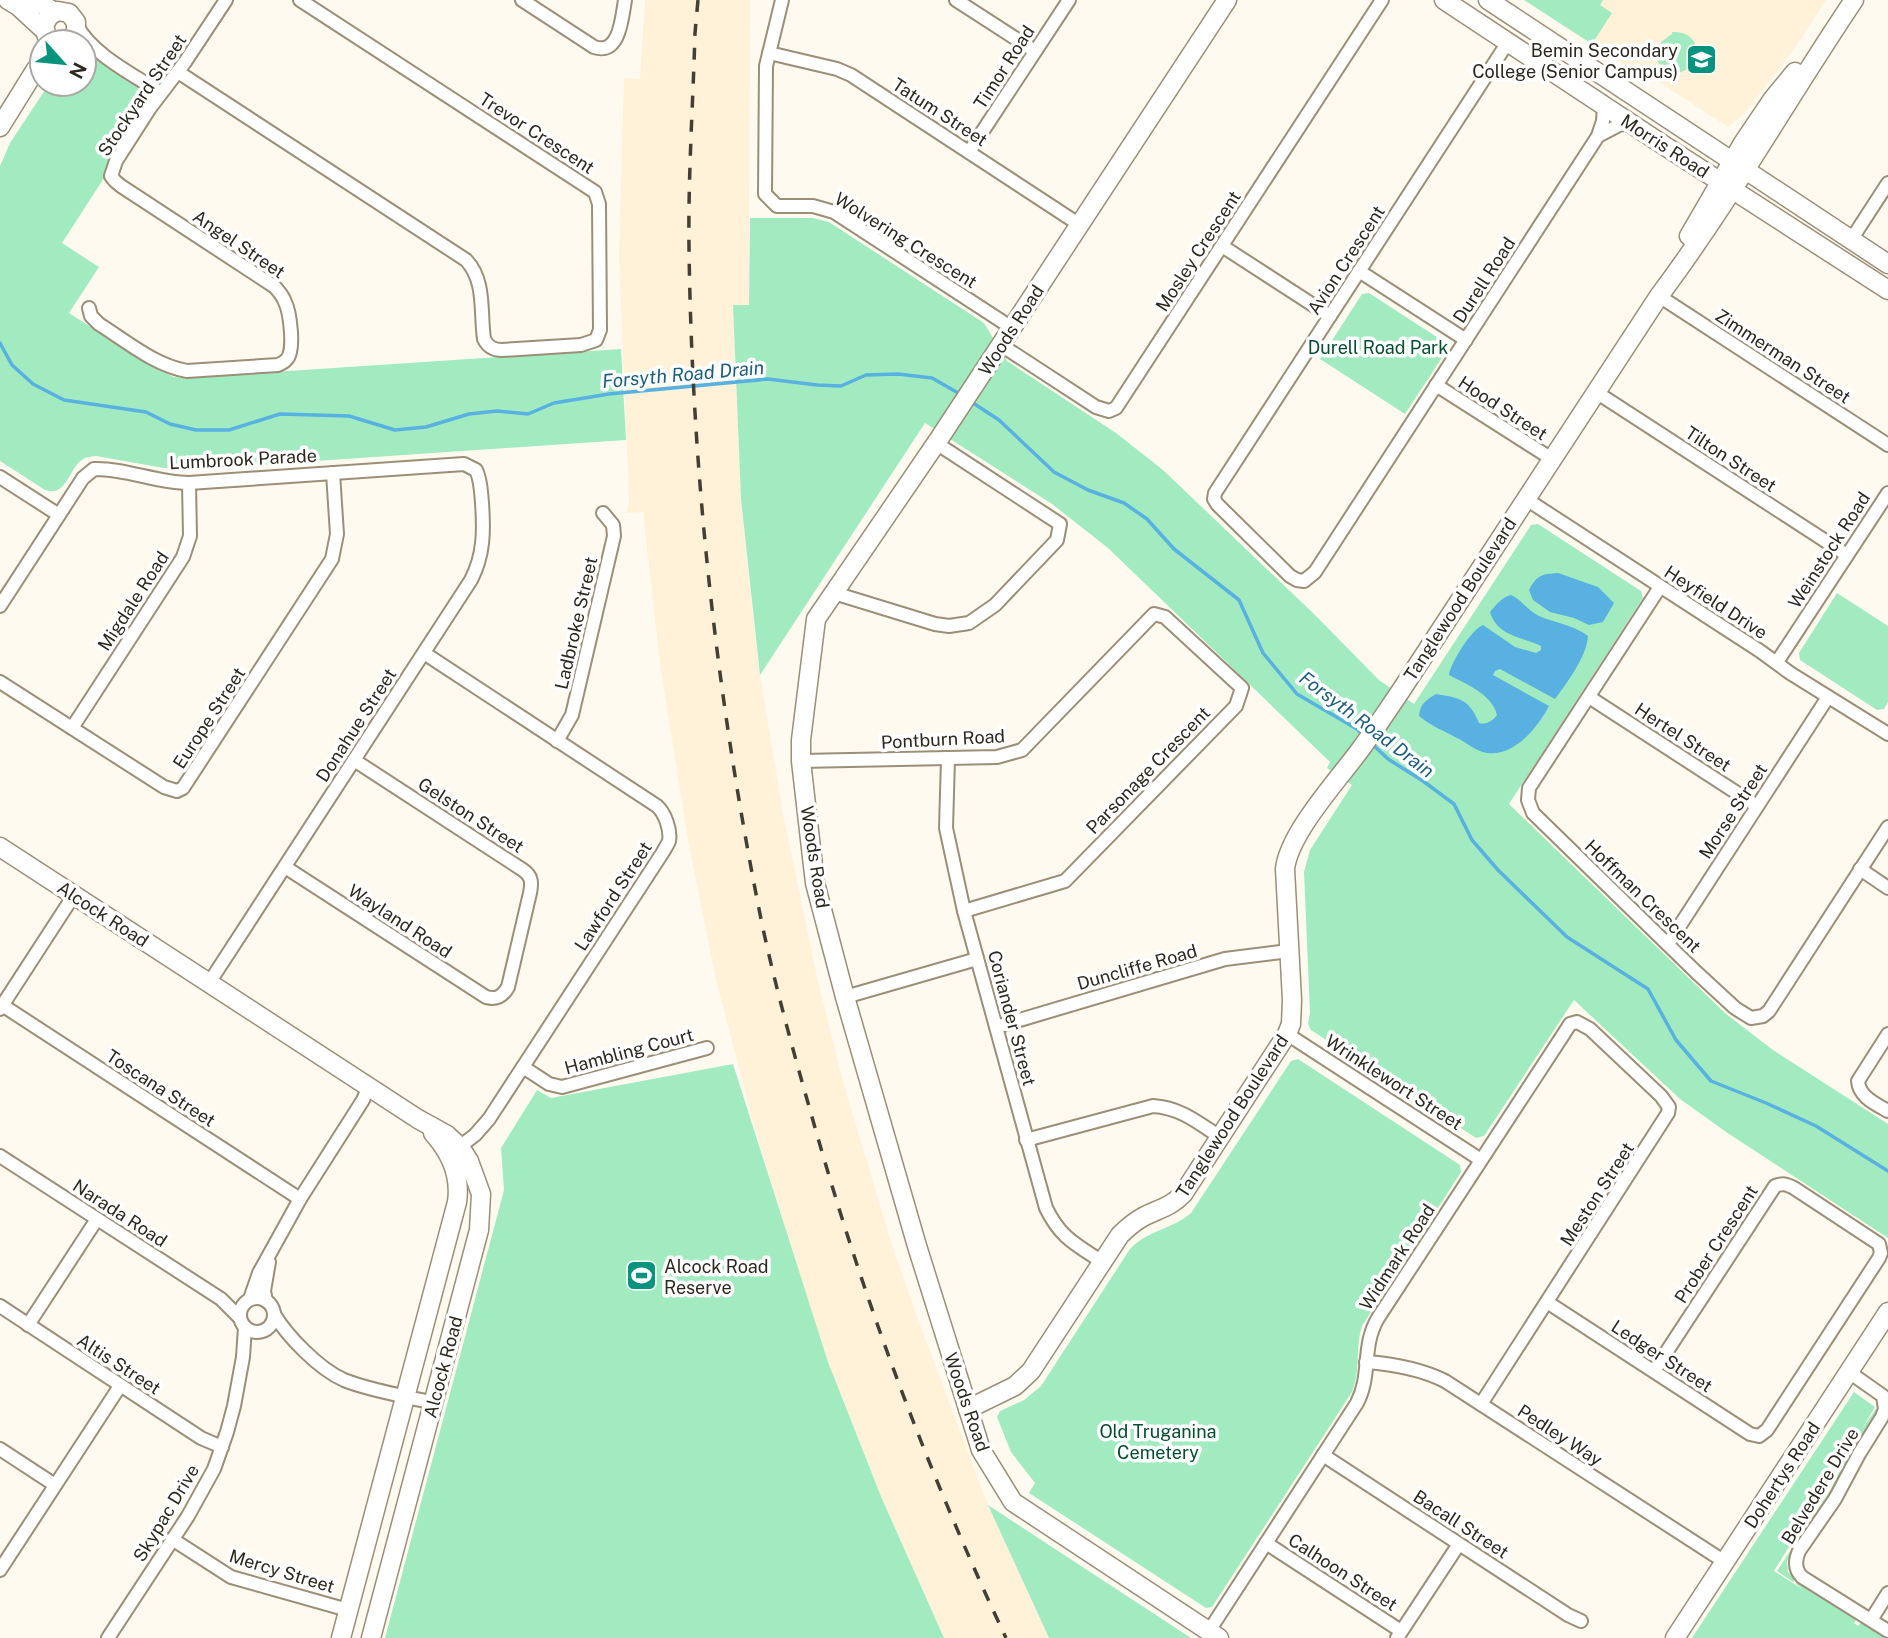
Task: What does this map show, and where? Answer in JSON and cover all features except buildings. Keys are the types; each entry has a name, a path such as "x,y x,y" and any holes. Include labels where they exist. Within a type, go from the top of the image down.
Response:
{"street":[{"path":"8,0 18,6 32,28"},
{"path":"34,0 68,14 103,55 161,93"},
{"path":"45,28 46,19 68,14 81,0"},
{"name":"Stockyard Street","path":"111,176 116,161 226,0"},
{"name":"Trevor Crescent","path":"178,72 466,260 479,281 484,339 495,350 581,345 596,340 600,330 599,204 595,192 300,0"},
{"path":"522,0 594,47 605,48 616,39 625,0"},
{"name":"Wolvering Crescent","path":"782,0 766,75 765,194 777,206 813,206 834,212 1012,328"},
{"path":"956,0 1035,51"},
{"name":"Timor Road","path":"970,152 1069,0"},
{"name":"Woods Road","path":"1196,48 1220,0"},
{"name":"Woods Road","path":"1214,1635 1013,1502 981,1450 917,1246 815,883 801,740 816,619 1001,345 1227,0"},
{"name":"Mosley Crescent","path":"1001,345 1096,407 1109,411 1116,408 1382,0"},
{"name":"Morris Road","path":"1444,0 1888,290"},
{"name":"Morris Road","path":"1488,0 1888,264"},
{"name":"Tanglewood Boulevard","path":"968,1409 1015,1386 1031,1371 1120,1235 1128,1226 1176,1202 1287,1034 1292,1013 1286,860 1292,846 1342,773 1360,752 1682,265 1772,100 1835,28 1854,0"},
{"path":"1508,42 1521,22"},
{"name":"Avion Crescent","path":"1304,581 1290,576 1223,510 1214,499 1215,493 1508,42"},
{"path":"98,53 103,55"},
{"name":"Tatum Street","path":"769,54 837,69 851,75 1080,225"},
{"path":"0,127 28,77"},
{"name":"Durell Road","path":"1304,581 1315,572 1598,136 1604,106"},
{"path":"1598,136 1619,125 1630,123"},
{"name":"Angel Street","path":"89,308 93,319 99,324 157,362 174,369 187,371 278,365 285,362 291,352 289,313 284,299 275,288 121,187 111,176"},
{"path":"1851,240 1888,183"},
{"path":"1222,246 1330,316"},
{"path":"1359,271 1466,340"},
{"name":"Zimmerman Street","path":"1659,296 1888,445"},
{"name":"Hood Street","path":"1436,385 1552,459"},
{"name":"Tilton Street","path":"1596,392 1847,555"},
{"path":"834,593 935,624 948,626 970,623 995,606 1057,540 1060,524 937,441"},
{"name":"Lumbrook Parade","path":"0,606 83,478 94,469 189,483 464,464 477,470"},
{"name":"Donahue Street","path":"209,983 466,589 479,561 483,532 477,470"},
{"name":"Europe Street","path":"0,682 164,788 177,791 183,788 332,559 337,534 333,473"},
{"path":"0,477 60,514"},
{"name":"Migdale Road","path":"72,728 183,557 190,536 189,483"},
{"name":"Weinstock Road","path":"1777,662 1888,493"},
{"name":"Heyfield Drive","path":"1526,499 1828,697 1887,731"},
{"name":"Ladbroke Street","path":"557,741 572,715 614,536 613,525 603,513"},
{"name":"Hoffman Crescent","path":"1660,586 1529,788 1529,806 1533,813 1735,1008 1751,1018 1763,1016 1769,1011 1888,827"},
{"name":"Pontburn Road","path":"801,761 997,757 1022,750 1154,614"},
{"name":"Parsonage Crescent","path":"964,911 1065,881 1236,706 1242,688 1165,617 1154,614"},
{"name":"Lawford Street","path":"424,653 661,809 665,816 668,842 485,1125 454,1151"},
{"name":"Hertel Street","path":"1589,697 1757,806"},
{"name":"Morse Street","path":"1668,944 1828,697"},
{"name":"Coriander Street","path":"948,759 946,828 964,911 1046,1208 1054,1224 1066,1238 1101,1261"},
{"name":"Gelston Street","path":"354,760 530,876 530,893 508,987 504,995 498,998"},
{"name":"Alcock Road","path":"0,847 418,1119 447,1135 454,1151 458,1182 457,1202 341,1638"},
{"name":"Wayland Road","path":"285,867 486,997 498,998"},
{"path":"1860,869 1888,888"},
{"path":"1,1007 74,895"},
{"name":"Duncliffe Road","path":"996,1027 1225,959 1289,951"},
{"path":"845,997 977,959"},
{"name":"Toscana Street","path":"1,1007 300,1199"},
{"name":"Widmark Road","path":"1214,1635 1266,1543 1363,1391 1368,1341 1372,1328 1570,1024 1577,1021"},
{"name":"Meston Street","path":"1480,1404 1668,1113 1669,1107 1661,1096 1590,1029 1577,1021"},
{"name":"Wrinklewort Street","path":"1287,1034 1481,1160"},
{"path":"1888,1034 1858,1082 1858,1088 1864,1096 1888,1111"},
{"name":"Hambling Court","path":"523,1067 553,1086 562,1087 707,1048"},
{"path":"291,1339 263,1330 251,1331 242,1322 241,1308 249,1300 259,1273 300,1199 363,1100 369,1086"},
{"path":"1027,1140 1153,1107 1180,1111 1220,1137"},
{"name":"Alcock Road","path":"371,1638 479,1230 480,1186 469,1160 454,1151"},
{"name":"Narada Road","path":"0,1156 221,1300 242,1322"},
{"name":"Prober Crescent","path":"1654,1371 1769,1193 1781,1184 1794,1188 1875,1241 1879,1244 1881,1253 1773,1420 1759,1436"},
{"path":"27,1325 97,1219"},
{"path":"266,1301 264,1291 269,1258"},
{"path":"221,1300 261,1298 273,1309 291,1339 342,1379 434,1403"},
{"name":"Ledger Street","path":"1547,1302 1750,1434 1759,1436"},
{"name":"Altis Street","path":"0,1306 201,1438 222,1447"},
{"name":"Dohertys Road","path":"1675,1638 1888,1312"},
{"path":"263,1330 272,1322 274,1314"},
{"name":"Skypac Drive","path":"108,1638 202,1492 222,1447 234,1406 243,1357 242,1322"},
{"name":"Skypac Drive","path":"243,1357 263,1330"},
{"name":"Pedley Way","path":"1366,1362 1432,1375 1726,1562"},
{"name":"Belvedere Drive","path":"1849,1372 1883,1396 1885,1409 1835,1499 1796,1558 1796,1565 1802,1577 1888,1631"},
{"path":"0,1570 120,1386"},
{"path":"0,1449 55,1485"},
{"name":"Bacall Street","path":"1323,1455 1581,1621"},
{"name":"Mercy Street","path":"172,1539 231,1577 348,1610"},
{"name":"Calhoon Street","path":"1266,1543 1399,1635"},
{"path":"1399,1635 1459,1544"},
{"path":"1871,1620 1888,1593"}],"shaded area":[{"path":"645,0 750,0 749,305 733,305 741,499 760,675 783,814 817,977 843,1082 891,1242 988,1505 1049,1638 944,1638 882,1499 828,1362 752,1118 715,976 688,840 660,664 643,512 626,513 629,502 619,255 624,78 640,79"},
{"name":"Bemin Secondary College (Senior Campus)","path":"1524,0 1826,0 1793,51 1743,115 1728,127 1656,80 1630,69"}],"green space":[{"path":"1524,0 1603,0 1600,5 1612,13 1592,44"},
{"path":"1672,32 1688,35 1697,49 1692,65 1676,73 1667,71 1660,65 1655,53 1661,42"},
{"path":"98,60 134,81 145,91 147,101 107,165 104,178 62,243 99,267 69,313 158,370 183,378 621,349 626,440 197,469 164,468 95,456 79,462 59,489 45,490 0,461 0,166 10,143 40,98 98,98"},
{"path":"750,218 813,218 829,222 984,323 1007,361 1116,433 1163,470 1379,680 1414,704 1531,525 1538,524 1641,591 1643,598 1509,804 1726,1014 1773,1050 1888,1124 1888,1238 1680,1099 1574,1000 1484,1136 1476,1138 1311,1030 1308,1024 1310,1013 1304,872 1310,850 1352,785 1327,768 1330,762 1108,548 1052,504 925,423 760,675 741,499 733,305 749,305"},
{"name":"Durell Road Park","path":"1369,293 1446,343 1447,350 1405,414 1320,359 1362,294"},
{"path":"1837,593 1888,626 1888,702 1884,709 1877,710 1800,660 1799,653"},
{"name":"Old Truganina Cemetery","path":"1298,1059 1460,1165 1461,1172 1362,1326 1352,1392 1212,1607 1206,1608 1029,1493 1035,1483 1011,1452 997,1417 1000,1411 1024,1400 1041,1386 1130,1249 1144,1238 1191,1213 1291,1061"},
{"name":"Alcock Road Reserve","path":"733,1064 828,1362 882,1499 944,1638 385,1638 504,1190 501,1148 537,1090 551,1098"},
{"path":"1854,1392 1875,1407 1862,1429 1876,1409 1876,1414 1855,1445 1834,1488 1787,1561 1788,1572 1795,1579 1793,1582 1777,1571 1831,1489 1850,1449 1774,1571 1802,1589 1796,1584 1799,1580 1857,1618 1854,1623 1858,1626 1862,1621 1888,1638 1692,1638"},
{"path":"988,1505 1191,1638 1049,1638"}],"water":[{"path":"1558,573 1598,587 1614,603 1603,622 1589,625 1550,612 1533,600 1529,590 1537,578"},
{"path":"1511,595 1539,616 1583,632 1588,636 1587,644 1580,661 1555,699 1500,669 1495,671 1493,675 1549,706 1524,739 1507,750 1487,753 1475,749 1419,716 1424,703 1436,694 1463,701 1479,723 1487,723 1497,715 1484,695 1449,675 1462,647 1483,625 1515,647 1536,653 1541,650 1541,646 1504,631 1493,620 1490,612 1502,599"}],"waterway":[{"name":"Forsyth Road Drain","path":"0,343 12,365 33,384 64,400 146,412 170,424 196,430 229,430 280,414 349,416 395,430 426,427 469,414 497,411 528,414 554,403 609,394 768,379 841,386 866,375 898,374 932,378 960,394"},
{"name":"Forsyth Road Drain","path":"970,401 999,420 1054,472 1088,490 1124,503 1147,519 1174,549 1239,600 1263,653 1297,694 1363,735"},
{"name":"Forsyth Road Drain","path":"1371,743 1388,759 1454,804 1472,840 1498,870 1567,937 1648,989 1676,1040 1711,1081 1816,1126 1888,1171"}],"railway":[{"path":"698,0 689,221 695,418 720,672 746,841 773,973 805,1093 852,1250 923,1447 1006,1638"}],"place":[{"name":"Bemin Secondary College (Senior Campus)","path":"1701,60"},
{"name":"Alcock Road Reserve","path":"641,1276"}]}
